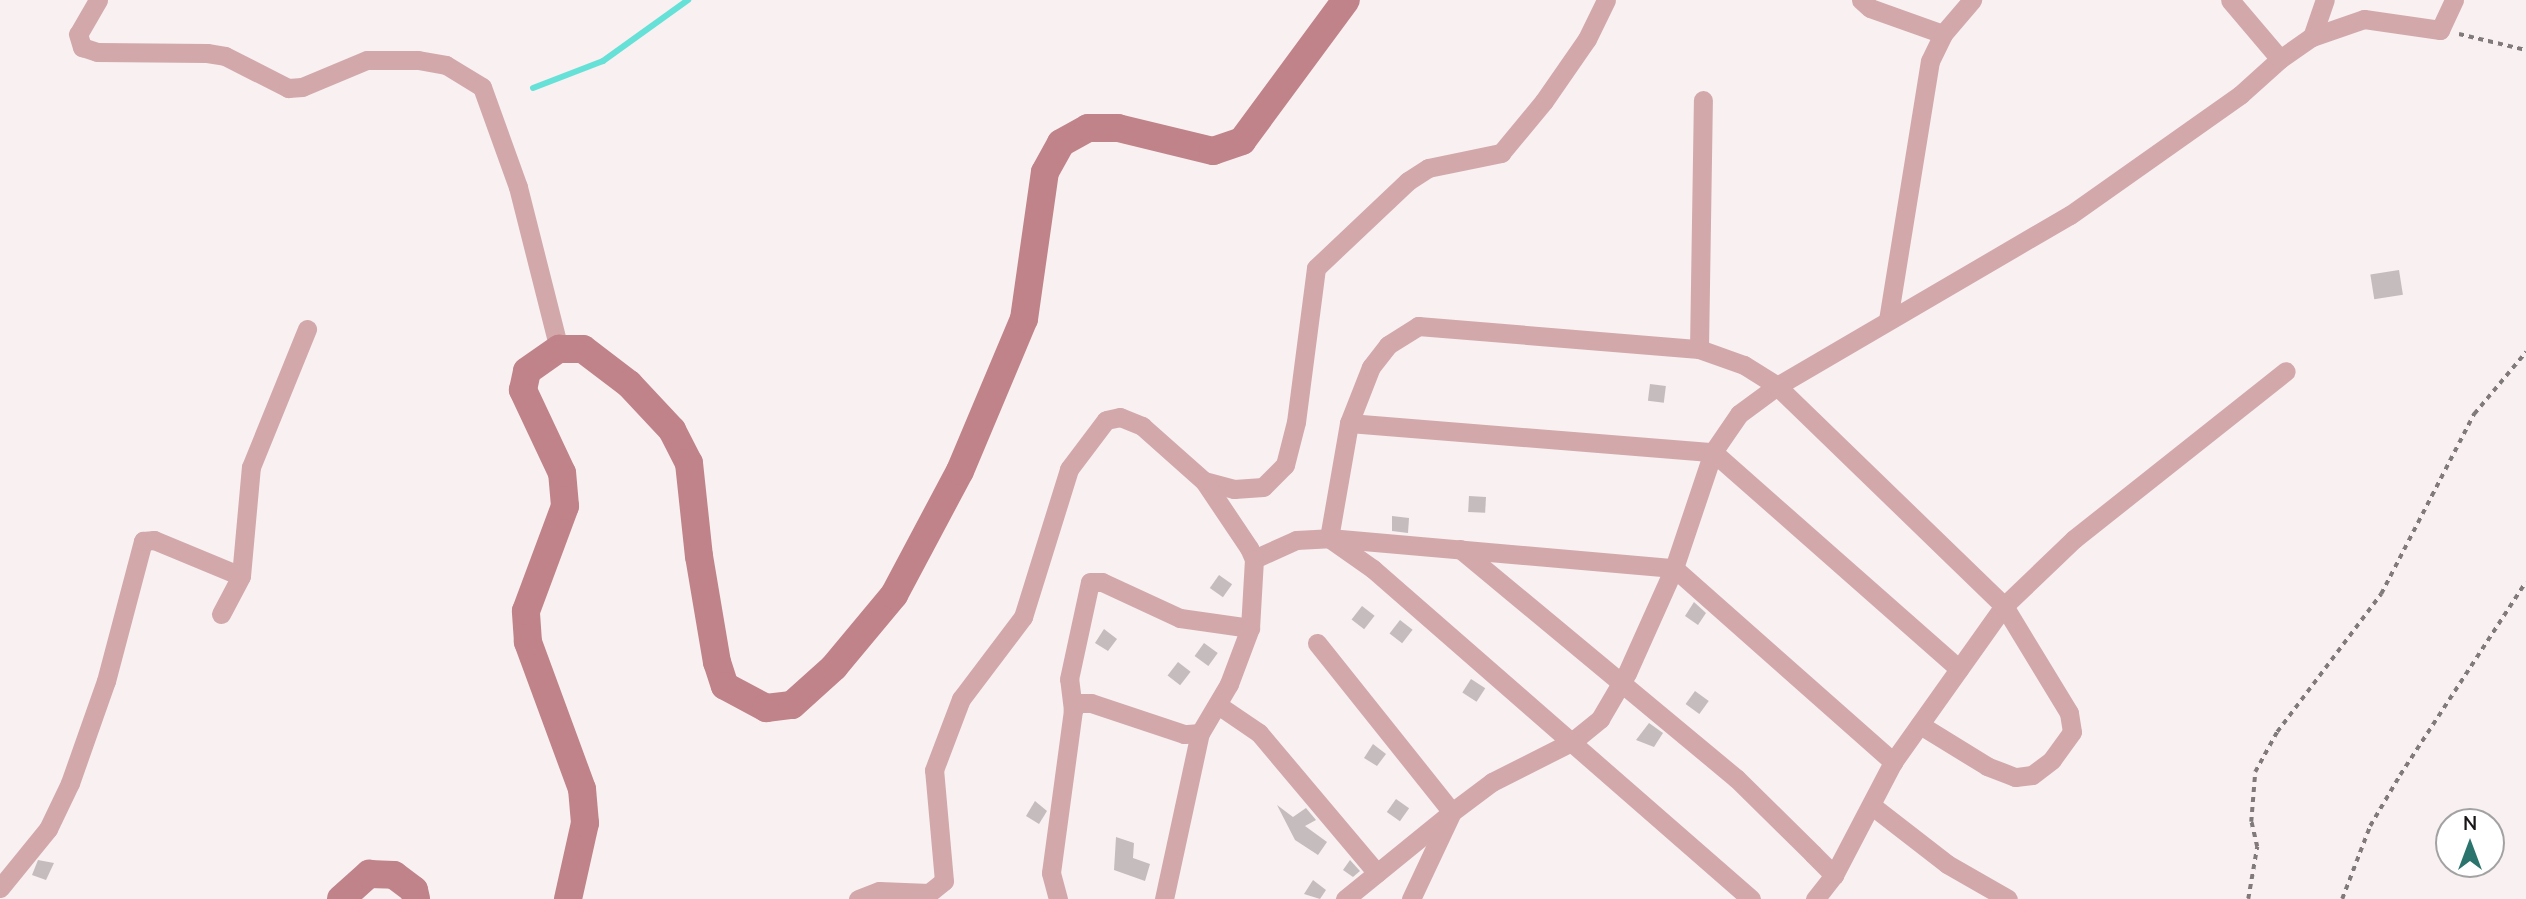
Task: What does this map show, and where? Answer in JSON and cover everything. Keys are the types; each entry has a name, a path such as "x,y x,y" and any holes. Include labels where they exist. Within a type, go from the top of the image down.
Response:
{"main road":[{"path":"568,899 585,823 582,789 528,642 526,611 565,506 562,473 523,390 527,371 559,349 583,349 629,384 672,430 689,463 699,556 717,662 725,687 766,708 792,705 834,667 894,595 960,471 1024,319 1045,172 1061,143 1088,128 1118,128 1213,150 1242,141 1346,0"},
{"path":"341,899 369,874 394,874 414,890 416,899"}],"street":[{"path":"98,0 78,34 82,47 97,52 207,52 225,56 288,88 302,87 368,60 446,65 472,79 482,87 518,187 559,349"},
{"path":"1204,481 1251,489 1274,478 1292,445 1316,268 1428,167 1501,153 1544,101 1587,39 1606,0"},
{"path":"1861,0 1870,8 1943,34"},
{"path":"1888,320 1930,61 1943,34 1972,0"},
{"path":"2230,0 2280,59"},
{"path":"2312,37 2325,0"},
{"path":"1345,899 1492,782 1573,741 1600,719 1674,568 1713,452 1739,414 1777,386 2070,215 2240,95 2280,59 2312,37 2364,19 2440,30 2454,0"},
{"path":"1699,349 1703,100"},
{"path":"1329,538 1349,423 1371,367 1388,345 1418,326 1699,349 1744,365 1777,386 2004,606 2069,713 2072,732 2066,746 2032,775 2015,777 1987,765 1920,725"},
{"path":"221,614 241,576 251,467 307,330"},
{"path":"1460,549 1736,778 1826,891 1893,762 2004,606 2074,539 2286,371"},
{"path":"858,899 879,891 929,893 944,881 934,770 961,699 1023,617 1069,469 1106,420 1130,419 1204,481 1254,559 1250,628 1218,705 1200,733 1164,899"},
{"path":"1349,423 1713,452 1959,669"},
{"path":"1254,559 1296,540 1329,538 1674,568 1893,762"},
{"path":"1329,538 1373,569 1751,899"},
{"path":"0,888 48,829 70,783 106,681 143,541 154,540 241,576"},
{"path":"1058,899 1051,873 1073,710 1069,679 1090,582 1102,582 1180,618 1250,628"},
{"path":"1317,643 1452,812"},
{"path":"1073,710 1078,704 1091,702 1184,734 1200,733"},
{"path":"1218,705 1259,733 1377,873"},
{"path":"1871,805 1947,864 2008,899"},
{"path":"1411,899 1452,812"}],"path":[{"path":"2440,30 2511,43 2526,50"},
{"path":"2248,899 2258,846 2251,822 2255,772 2277,732 2381,593 2474,414 2526,352"},
{"path":"2342,899 2370,826 2400,775 2526,582"}],"building":[{"path":"2399,270 2403,295 2374,299 2370,275"},
{"path":"1650,384 1666,386 1664,403 1648,401"},
{"path":"1469,496 1486,497 1485,513 1468,512"},
{"path":"1392,516 1409,518 1408,533 1392,531"},
{"path":"1219,575 1232,584 1223,597 1210,588"},
{"path":"1694,602 1706,613 1698,625 1685,616"},
{"path":"1362,606 1375,616 1364,629 1352,619"},
{"path":"1400,620 1413,630 1402,643 1390,633"},
{"path":"1104,629 1117,639 1108,651 1095,643"},
{"path":"1204,643 1218,653 1208,666 1195,656"},
{"path":"1178,662 1191,672 1180,685 1168,675"},
{"path":"1471,679 1485,688 1477,702 1462,692"},
{"path":"1695,691 1709,701 1699,714 1686,704"},
{"path":"1649,723 1663,733 1654,747 1636,740"},
{"path":"1373,744 1386,754 1377,766 1364,758"},
{"path":"1396,799 1409,808 1400,821 1387,812"},
{"path":"1035,801 1047,811 1039,824 1026,816"},
{"path":"1277,805 1293,817 1306,808 1316,820 1305,826 1327,842 1318,855 1295,840"},
{"path":"1116,837 1134,843 1133,858 1150,864 1145,881 1114,870"},
{"path":"38,860 54,863 46,880 32,875"},
{"path":"1350,860 1360,871 1353,877 1343,870"},
{"path":"1313,880 1326,890 1320,899 1304,894"}],"waterway":[{"path":"533,88 603,61 688,0"}]}
